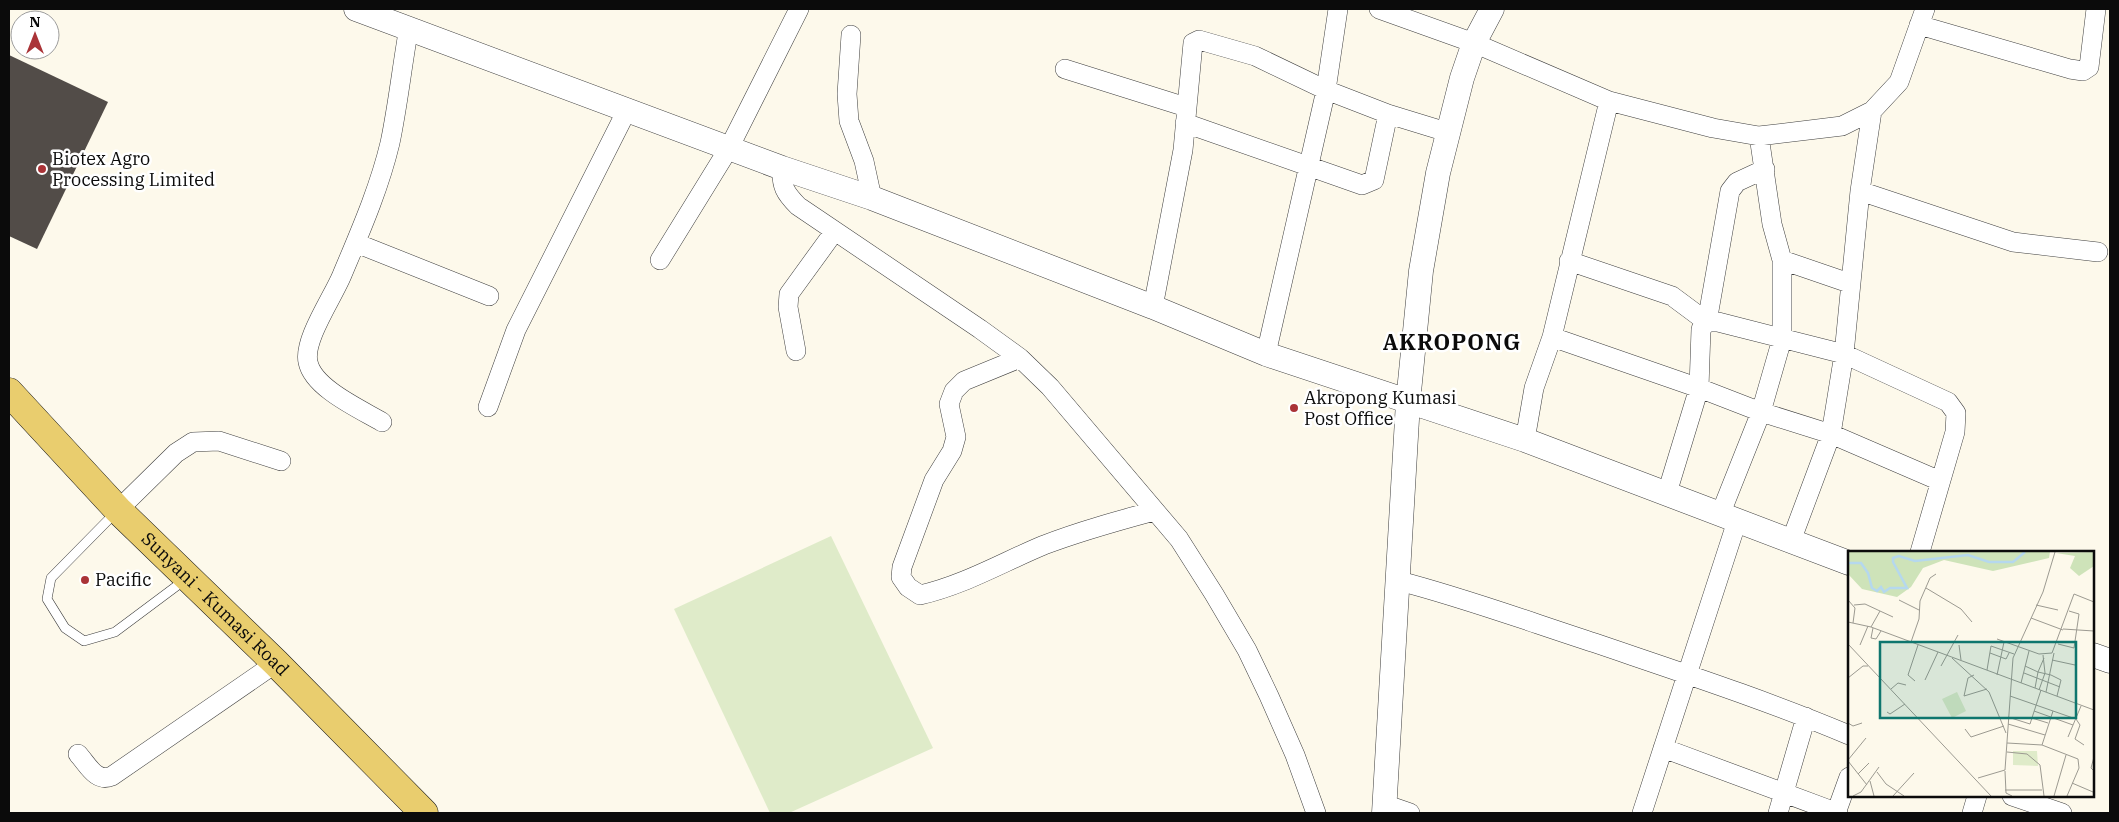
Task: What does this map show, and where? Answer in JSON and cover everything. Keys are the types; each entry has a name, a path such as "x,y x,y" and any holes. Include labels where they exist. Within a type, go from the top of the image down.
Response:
{"main road":[{"name":"Sunyani - Kumasi Road","path":"9,392 118,510 276,663 424,813"}],"street":[{"path":"356,9 409,27 782,168 872,198 1153,307 1266,354 1525,440 1848,563"},
{"path":"660,260 729,148 799,9"},
{"path":"1266,354 1326,90 1338,9"},
{"path":"1379,9 1474,43 1609,101 1713,128 1759,136 1842,126 1872,112 1899,82 1922,17 2070,69 2083,71 2090,67 2096,9"},
{"path":"1410,813 1384,809 1399,581 1408,402 1421,271 1438,173 1450,133 1462,78 1474,43 1492,9"},
{"path":"382,422 324,386 314,376 307,359 310,340 335,293 373,199 390,143 409,27"},
{"path":"851,35 847,94 849,121 864,161 872,198"},
{"path":"1153,307 1183,150 1193,43 1199,40 1255,56 1326,90 1388,114 1450,133"},
{"path":"1065,69 1186,115 1309,166 1362,185 1369,184 1374,180 1388,114"},
{"path":"1525,440 1534,388 1552,337 1609,101"},
{"path":"488,407 516,330 627,110"},
{"path":"1791,541 1831,434 1844,354 1849,283 1872,112"},
{"path":"1642,813 1686,674 1728,518 1782,339 1782,260 1772,224 1759,136"},
{"path":"782,168 781,183 785,193 798,206 834,232 951,308 1020,358 1050,387 1179,540 1247,650 1295,754 1316,813"},
{"path":"1667,493 1698,388 1701,329 1707,322 1730,191 1737,182 1764,169"},
{"path":"1860,191 2013,242 2098,252"},
{"path":"796,351 788,307 789,294 834,232"},
{"path":"356,243 489,296"},
{"path":"1782,260 1849,283"},
{"path":"1569,261 1672,296 1707,322 1718,322 1844,354 1948,402 1956,413 1955,432 1920,551"},
{"path":"1552,337 1761,412 1831,434 1940,481"},
{"path":"1020,358 964,381 954,391 949,404 956,437 952,452 934,480 902,567 901,577 908,587 920,595 934,592 993,570 1043,546 1154,511"},
{"path":"118,510 176,453 193,442 219,441 281,461"},
{"path":"1399,581 1447,594 1686,674 1806,717 1848,735"},
{"path":"2094,655 2110,661"},
{"path":"78,754 97,776 106,779 276,663"},
{"path":"1778,813 1806,717"},
{"path":"1663,748 1837,813 1848,780"},
{"path":"1972,813 1977,797"},
{"path":"2015,797 2062,813"}],"lane":[{"path":"118,510 51,578 47,599 64,628 84,641 115,632 187,578"}],"green space":[{"path":"831,536 933,748 789,813 770,813 674,609"}],"building":[{"name":"Biotex Agro Processing Limited","path":"9,55 10,60 20,60 108,102 37,249 9,236"}],"place":[{"name":"Biotex Agro Processing Limited","path":"42,169"},
{"name":"Akropong Kumasi Post Office","path":"1294,408"},
{"name":"Pacific","path":"85,580"}],"district":[{"name":"AKROPONG","path":"1452,342"}]}
